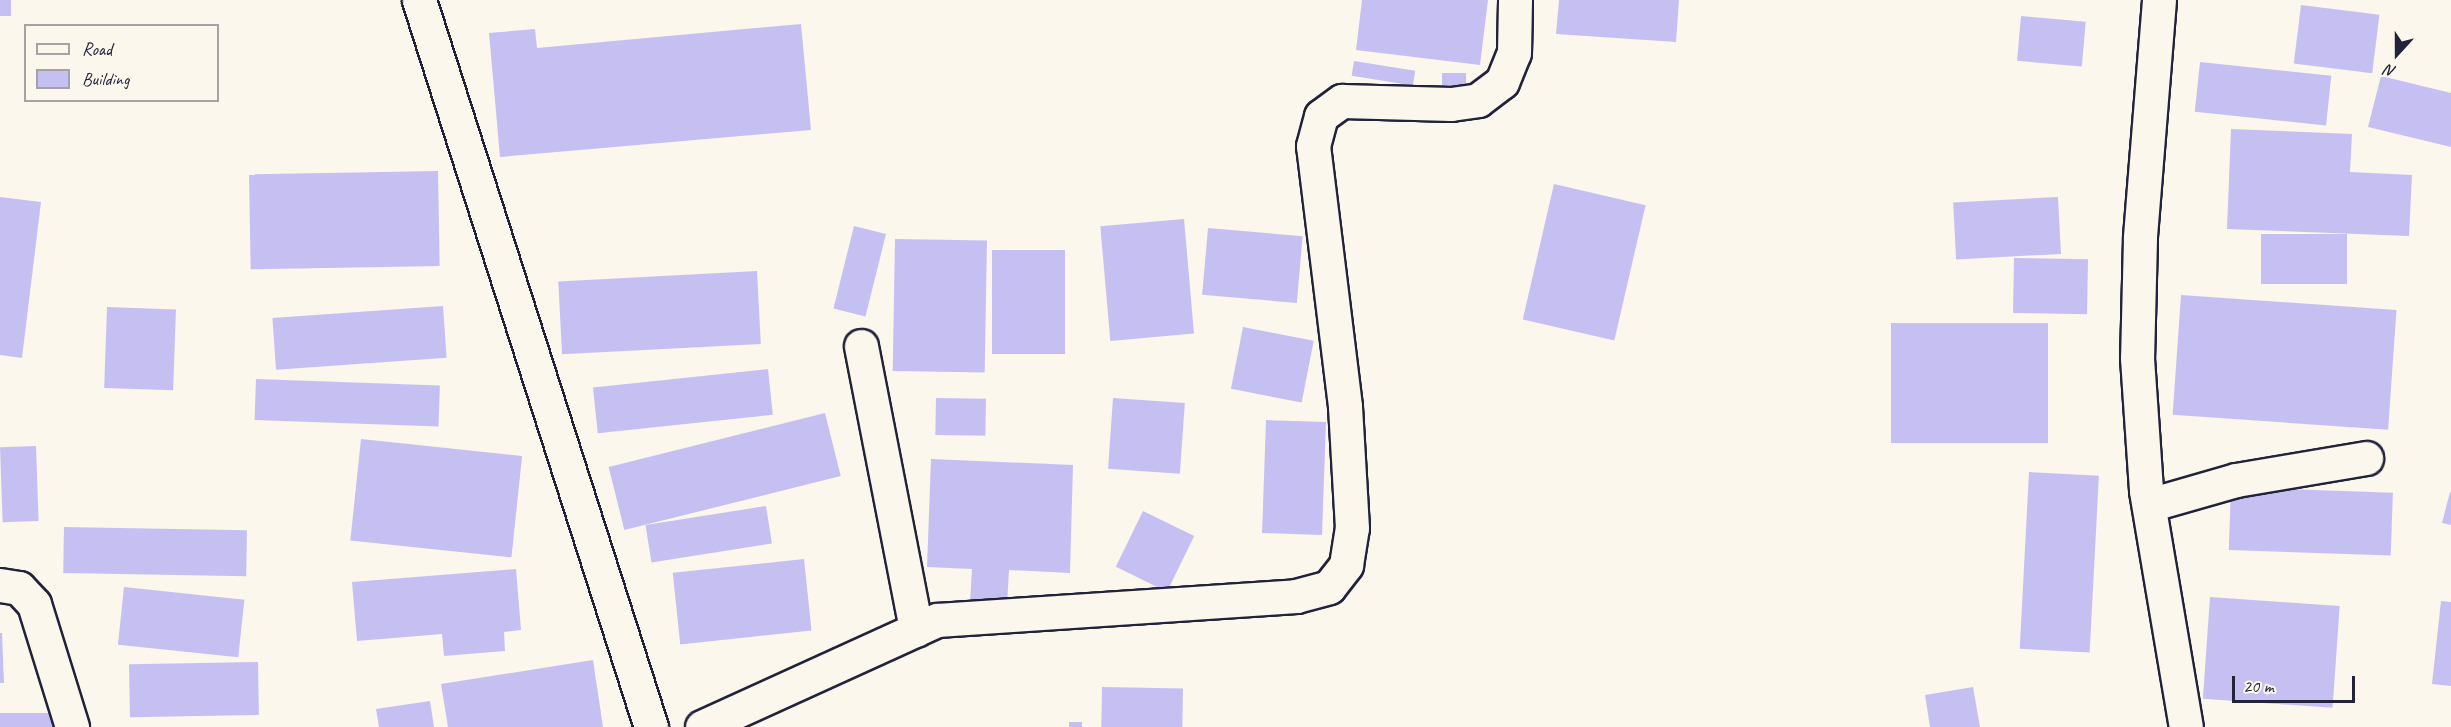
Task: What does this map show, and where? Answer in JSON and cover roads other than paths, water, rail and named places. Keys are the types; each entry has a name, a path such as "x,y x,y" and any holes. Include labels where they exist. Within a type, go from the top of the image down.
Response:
{"street":[{"path":"419,0 651,727"},
{"path":"702,727 937,620 1296,596 1329,587 1346,565 1352,528 1345,406 1313,146 1321,116 1342,101 1451,104 1478,100 1502,82 1514,53 1515,0"},
{"path":"2159,0 2140,238 2137,358 2149,505 2186,727"},
{"path":"861,346 916,630"},
{"path":"2149,505 2236,480 2366,458"},
{"path":"0,585 19,588 34,604 72,727"}]}
